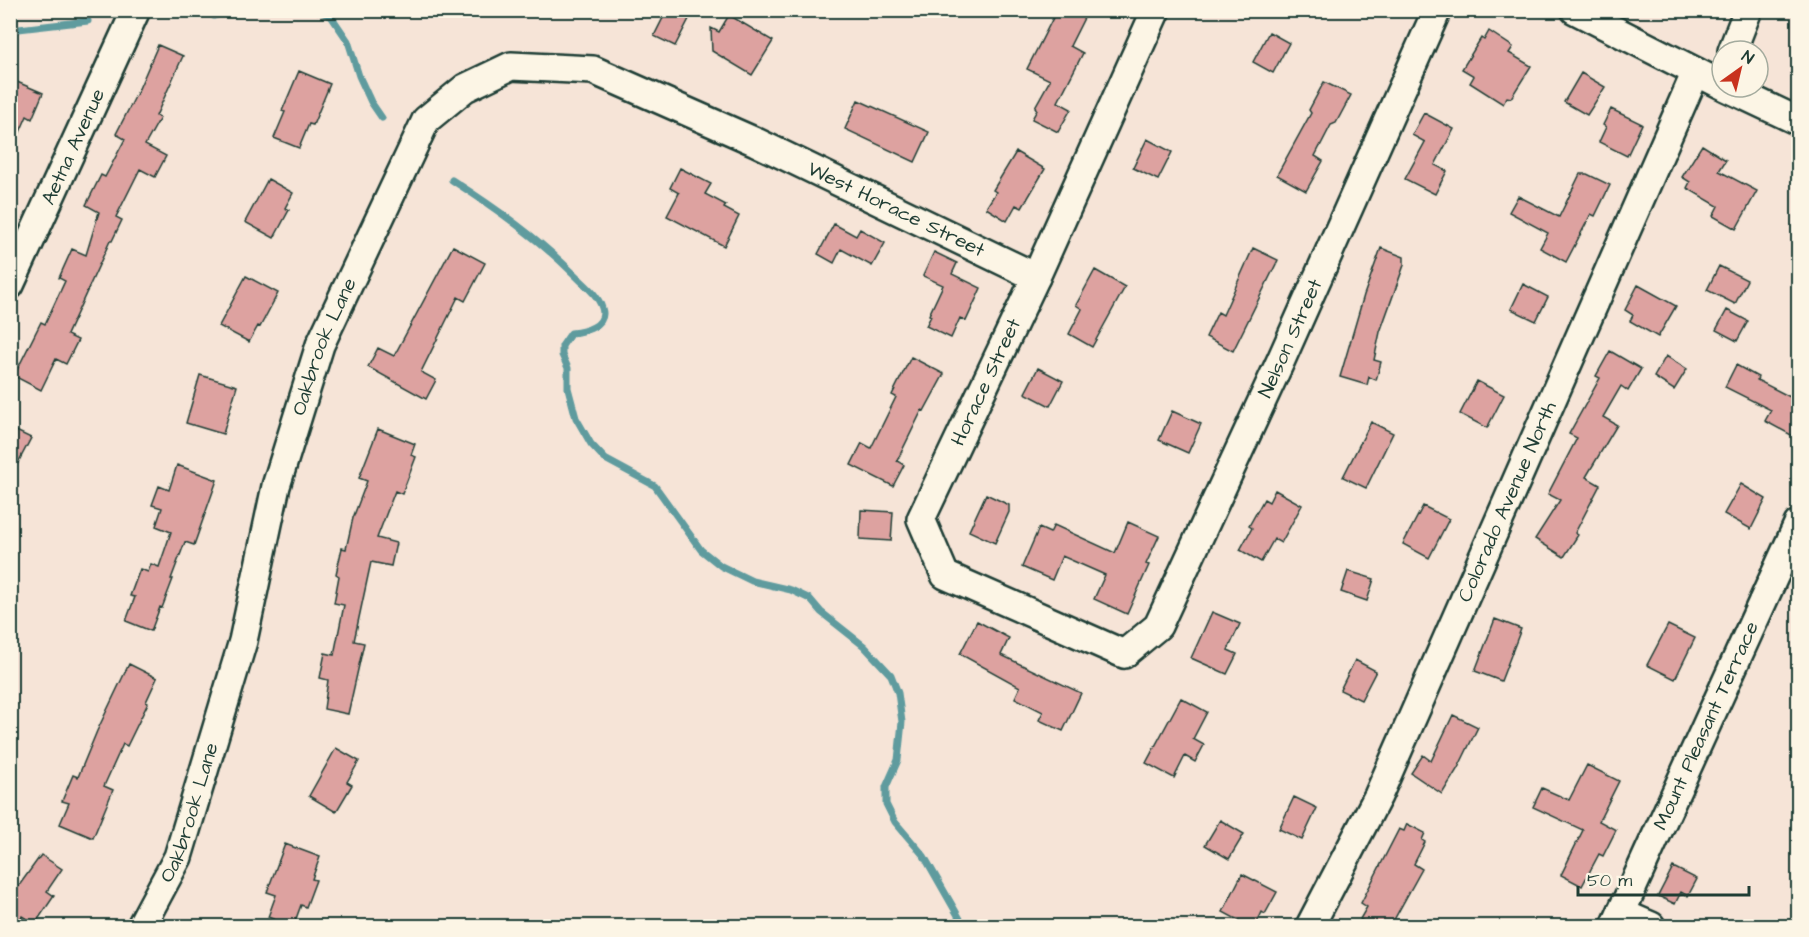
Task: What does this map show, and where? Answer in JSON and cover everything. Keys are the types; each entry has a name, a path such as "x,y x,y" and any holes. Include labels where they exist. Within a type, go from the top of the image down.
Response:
{"street":[{"name":"Aetna Avenue","path":"10,285 136,10"},
{"name":"Horace Street","path":"1124,654 945,575 921,519 1036,277 1156,10"},
{"name":"Nelson Street","path":"1124,654 1158,626 1276,371 1437,10"},
{"path":"1575,10 1710,78"},
{"path":"1737,39 1748,10"},
{"name":"Oakbrook Lane","path":"141,927 178,857 243,641 276,486 320,345 426,120 465,88 511,66 593,70 756,142"},
{"name":"Colorado Avenue North","path":"1310,927 1378,796 1710,96"},
{"path":"1753,99 1798,121"},
{"name":"West Horace Street","path":"756,142 1036,277"},
{"name":"Mount Pleasant Terrace","path":"1618,920 1798,524"},
{"path":"1618,920 1651,927"}],"building":[{"path":"667,10 678,10 690,17 675,46 654,36"},
{"path":"1057,10 1088,10 1070,46 1083,53 1058,102 1071,109 1058,132 1032,119 1037,110 1035,107 1050,80 1027,69"},
{"path":"729,15 773,41 752,75 712,51 711,28 719,32"},
{"path":"1489,31 1513,47 1509,53 1531,66 1511,98 1507,97 1503,104 1470,83 1474,76 1462,69 1481,38 1484,40"},
{"path":"1269,32 1289,43 1273,73 1253,62"},
{"path":"158,45 183,56 156,116 160,118 145,145 166,156 155,177 140,169 116,217 122,220 67,335 78,340 66,364 56,359 41,390 14,376 41,322 45,324 65,281 59,278 72,249 86,255 99,212 86,205 101,175 105,177 125,139 116,134"},
{"path":"299,71 330,84 313,125 309,124 299,148 274,138 285,112 282,111"},
{"path":"1581,73 1605,87 1587,115 1564,102"},
{"path":"10,79 43,93 32,119 27,116 10,155"},
{"path":"1324,82 1351,95 1336,123 1331,125 1315,156 1323,161 1306,191 1277,175 1311,113 1309,110"},
{"path":"858,100 929,132 915,162 845,129"},
{"path":"1611,109 1642,124 1627,156 1599,142 1606,127 1603,125"},
{"path":"1424,113 1454,129 1435,165 1447,171 1435,194 1405,179 1425,142 1412,135"},
{"path":"1147,139 1172,152 1158,180 1133,168"},
{"path":"1702,145 1726,160 1719,171 1757,191 1736,229 1713,216 1718,206 1687,188 1690,182 1682,177"},
{"path":"1016,152 1045,169 1022,208 1016,205 1007,221 986,208 996,192 993,190"},
{"path":"680,168 711,184 705,194 726,205 724,208 739,216 724,246 667,216 679,193 670,188"},
{"path":"1580,174 1587,174 1610,185 1595,216 1591,214 1566,262 1540,248 1548,233 1509,212 1518,196 1559,217"},
{"path":"268,179 293,193 285,208 289,210 274,238 245,222"},
{"path":"834,224 856,236 860,229 885,243 872,266 841,249 834,263 818,254"},
{"path":"453,246 485,263 465,301 458,297 421,372 436,380 426,399 368,367 378,348 394,356"},
{"path":"1253,248 1278,260 1233,351 1206,337 1218,312 1223,315"},
{"path":"1381,248 1404,257 1404,265 1380,332 1374,360 1381,362 1376,380 1369,377 1367,385 1340,377 1364,295"},
{"path":"934,252 957,263 952,274 981,288 966,321 960,318 951,338 926,326 943,285 923,276"},
{"path":"1719,266 1747,280 1735,304 1707,290"},
{"path":"1095,270 1125,287 1092,347 1069,334 1082,309 1076,305"},
{"path":"246,276 278,293 260,327 258,326 249,342 219,326"},
{"path":"1523,284 1548,297 1536,321 1511,309"},
{"path":"1638,285 1676,306 1658,337 1630,321 1633,315 1625,310"},
{"path":"1727,310 1748,321 1737,341 1716,330"},
{"path":"1610,351 1641,369 1628,391 1621,386 1603,417 1617,425 1586,477 1600,485 1575,533 1578,535 1564,557 1535,539 1560,500 1548,494 1577,438 1569,434 1600,378 1596,376"},
{"path":"1666,356 1687,369 1674,390 1654,377"},
{"path":"911,357 944,374 924,411 922,410 897,461 904,465 893,486 851,465 862,443 871,448 896,397 892,395"},
{"path":"1736,365 1758,377 1757,380 1798,401 1798,425 1793,436 1765,421 1771,410 1725,387"},
{"path":"1038,368 1063,381 1050,406 1025,393"},
{"path":"200,375 237,386 223,434 186,423"},
{"path":"1477,381 1504,395 1487,428 1460,414"},
{"path":"1172,411 1201,424 1188,453 1159,440"},
{"path":"1371,422 1393,433 1366,488 1343,477"},
{"path":"10,428 31,438 10,478"},
{"path":"378,429 415,444 411,455 416,457 402,494 395,491 377,538 396,543 391,566 371,562 354,641 364,643 348,714 324,709 328,680 320,678 325,653 334,655 344,605 334,603 339,576 336,574 342,548 346,549 353,518 367,481 359,478"},
{"path":"177,465 217,480 194,545 185,542 162,608 160,607 151,631 126,621 135,597 130,596 140,569 148,572 151,564 159,567 171,532 156,526 162,508 152,505 159,486 169,490"},
{"path":"1741,484 1766,499 1751,529 1724,514"},
{"path":"1275,490 1302,505 1281,543 1274,539 1261,562 1240,550 1252,528 1249,526 1264,499 1269,502"},
{"path":"986,494 1009,505 1009,512 995,543 969,531"},
{"path":"1423,506 1449,519 1429,558 1403,544"},
{"path":"861,510 893,512 891,541 860,539"},
{"path":"1128,522 1159,536 1127,614 1094,599 1105,575 1062,556 1052,580 1022,567 1039,528 1050,533 1054,525 1115,553"},
{"path":"1348,571 1374,579 1367,601 1341,592"},
{"path":"1212,612 1240,624 1228,650 1237,654 1227,674 1191,658"},
{"path":"1495,619 1521,629 1501,681 1475,671"},
{"path":"977,621 1009,638 1001,655 1081,693 1063,731 1039,720 1043,712 1015,698 1020,687 960,654"},
{"path":"1668,625 1695,638 1675,679 1647,665"},
{"path":"1355,660 1376,671 1361,700 1340,690"},
{"path":"129,664 157,678 146,702 148,703 127,746 123,744 104,786 113,790 93,838 60,824 69,803 62,801 73,775 78,777"},
{"path":"1181,698 1207,712 1193,739 1204,745 1195,762 1185,756 1174,778 1146,763"},
{"path":"1453,715 1478,727 1442,794 1411,773 1423,755 1431,761"},
{"path":"336,748 359,761 347,782 352,785 336,812 309,796"},
{"path":"1587,765 1619,781 1599,821 1616,830 1603,856 1599,854 1582,886 1561,875 1583,830 1533,807 1542,788 1569,800"},
{"path":"1294,797 1317,808 1302,840 1279,829"},
{"path":"1220,820 1244,834 1229,859 1205,845"},
{"path":"1407,824 1425,833 1422,840 1425,842 1414,864 1422,869 1390,927 1372,927 1360,919 1367,907 1361,903 1399,829 1404,831"},
{"path":"285,844 320,857 312,879 316,880 306,907 301,905 293,927 268,917 276,895 267,892"},
{"path":"41,855 62,869 47,891 54,896 35,924 22,916 15,927 10,927 10,898"},
{"path":"1673,867 1697,879 1688,896 1681,892 1675,904 1658,896"},
{"path":"1242,874 1277,892 1265,914 1262,912 1255,927 1223,912"}],"waterway":[{"path":"214,16 233,10"},
{"path":"316,10 331,16 348,41 359,76 371,102 382,118"},
{"path":"10,30 88,21"},
{"path":"452,180 501,213 547,249 587,287 600,303 603,314 598,324 571,333 562,346 562,355 568,368 568,388 576,418 591,444 605,459 655,486 701,550 721,566 752,581 791,590 810,599 821,612 864,646 891,675 898,693 902,722 898,760 886,787 886,804 895,822 924,856 964,926"}]}
